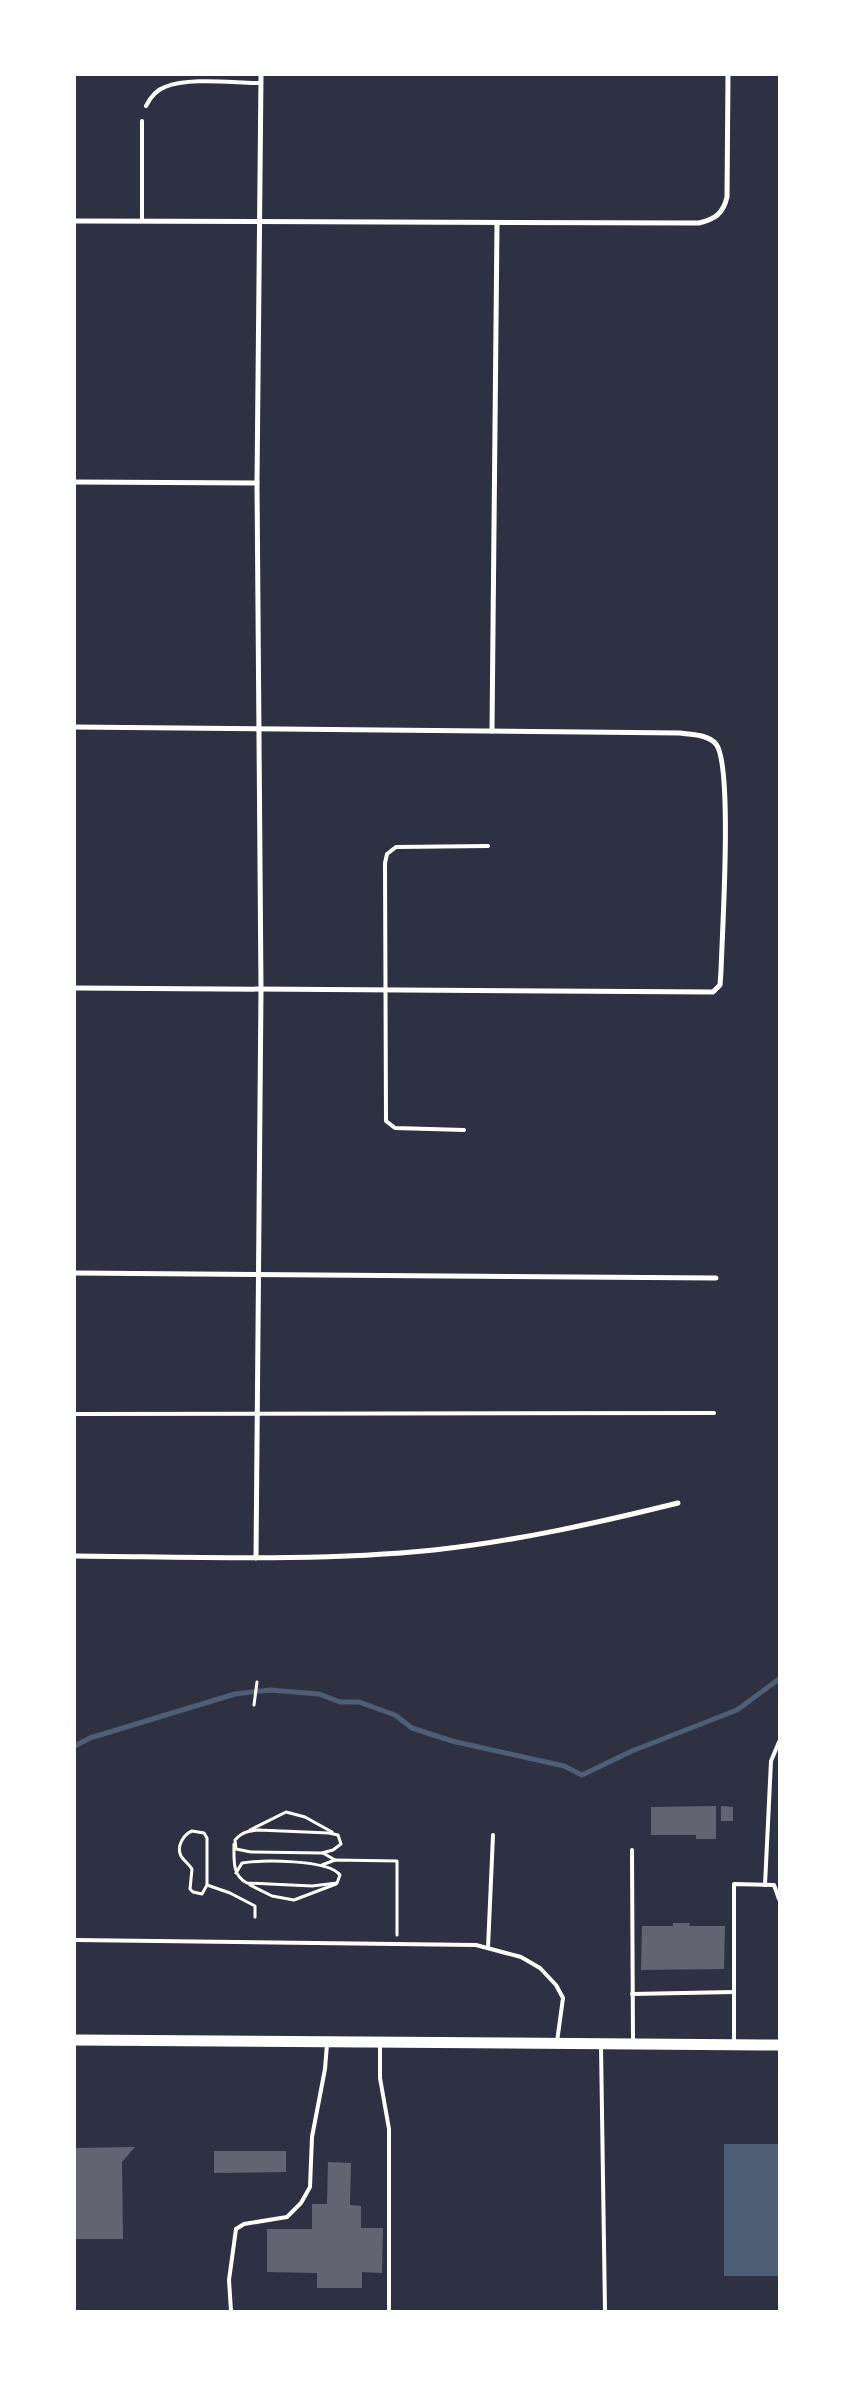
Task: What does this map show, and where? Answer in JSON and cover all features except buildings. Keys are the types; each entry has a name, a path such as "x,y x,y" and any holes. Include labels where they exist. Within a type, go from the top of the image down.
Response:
{"highway":[{"path":"75,2040 779,2045"}],"street":[{"path":"256,1558 261,990 257,483 261,75"},
{"path":"75,221 497,224 698,223 718,216 725,207 727,197 728,75"},
{"path":"492,731 497,224"},
{"path":"75,482 257,483"},
{"path":"75,727 680,733 710,739 717,745 722,756 725,793 721,971 719,987 707,993 75,988"},
{"path":"75,1273 716,1278"},
{"path":"75,1556 256,1558 392,1553 472,1545 582,1526 678,1503"}],"lane":[{"path":"146,106 152,96 163,88 180,84 261,83"},
{"path":"142,121 142,221"},
{"path":"464,1130 396,1128 386,1121 385,863 387,854 396,847 488,846"},
{"path":"75,1414 714,1413"},
{"path":"764,1885 771,1761 779,1742"},
{"path":"488,1948 493,1835"},
{"path":"632,1850 633,2044"},
{"path":"734,2045 734,1884 774,1885 779,1899"},
{"path":"75,1940 397,1942 476,1945 521,1957 540,1968 556,1984 564,1998 556,2043"},
{"path":"632,1994 734,1992"},
{"path":"231,2311 230,2280 236,2229 244,2224 286,2217 301,2203 310,2187 312,2137 325,2069 327,2042"},
{"path":"380,2042 380,2078 389,2129 389,2311"},
{"path":"601,2044 605,2311"}],"path":[{"path":"254,1705 257,1682"},
{"path":"234,1844 240,1852 322,1853 333,1850 341,1844 338,1835 305,1816 286,1812 238,1836 234,1844 236,1873 239,1880 272,1896 294,1900 332,1887 337,1883 340,1879 338,1872 322,1865 251,1862 242,1863 236,1873"},
{"path":"192,1831 204,1833 206,1838 207,1885 202,1894 194,1892 190,1884 192,1869 181,1856 181,1843 187,1833 192,1831"},
{"path":"247,1831 330,1833 338,1835"},
{"path":"322,1853 335,1860"},
{"path":"322,1865 335,1860 397,1861 397,1942"},
{"path":"247,1883 312,1886 337,1883"},
{"path":"207,1885 230,1893 255,1906 255,1917"}],"water":[{"path":"724,2144 779,2144 779,2276 724,2276"}],"waterway":[{"path":"75,1746 90,1738 235,1694 270,1690 319,1694 340,1702 359,1702 395,1715 412,1728 452,1741 564,1766 582,1775 632,1751 737,1710 779,1679"}]}
